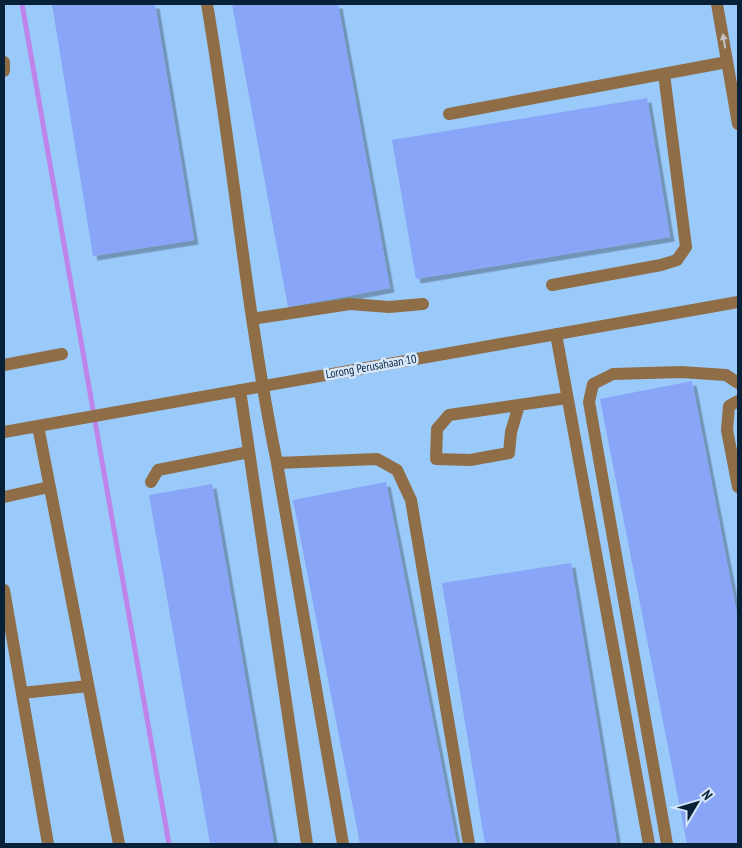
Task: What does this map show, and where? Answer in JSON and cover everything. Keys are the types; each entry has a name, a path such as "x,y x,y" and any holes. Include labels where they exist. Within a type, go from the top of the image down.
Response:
{"street":[{"path":"207,4 219,75 262,385 278,463 343,844"},
{"path":"717,4 738,124"},
{"path":"4,62 4,70"},
{"path":"449,114 727,62"},
{"path":"552,285 660,265 677,260 686,247 664,74"},
{"name":"Lorong Perusahaan 10","path":"4,432 738,302"},
{"path":"252,319 350,304 389,307 424,304"},
{"path":"556,334 649,844"},
{"path":"4,365 62,354"},
{"path":"667,844 589,402 592,384 614,374 681,372 726,375 738,383"},
{"path":"240,390 307,844"},
{"path":"519,405 511,432 509,453 470,460 436,459 438,429 449,415 567,398"},
{"path":"738,402 729,406 727,430 738,486"},
{"path":"38,426 119,844"},
{"path":"151,482 158,470 249,452"},
{"path":"278,463 377,459 397,470 411,500 469,844"},
{"path":"4,497 49,487"},
{"path":"4,590 48,844"},
{"path":"22,693 88,686"}],"building":[{"path":"52,4 155,4 194,240 93,256"},
{"path":"232,4 338,4 390,288 288,307"},
{"path":"647,98 670,237 416,279 392,140"},
{"path":"692,381 738,619 738,844 687,844 600,399"},
{"path":"386,482 457,844 360,844 293,500"},
{"path":"212,484 274,844 210,844 149,495"},
{"path":"571,563 617,844 485,844 442,583"}],"waterway":[{"path":"22,4 169,844"}]}
